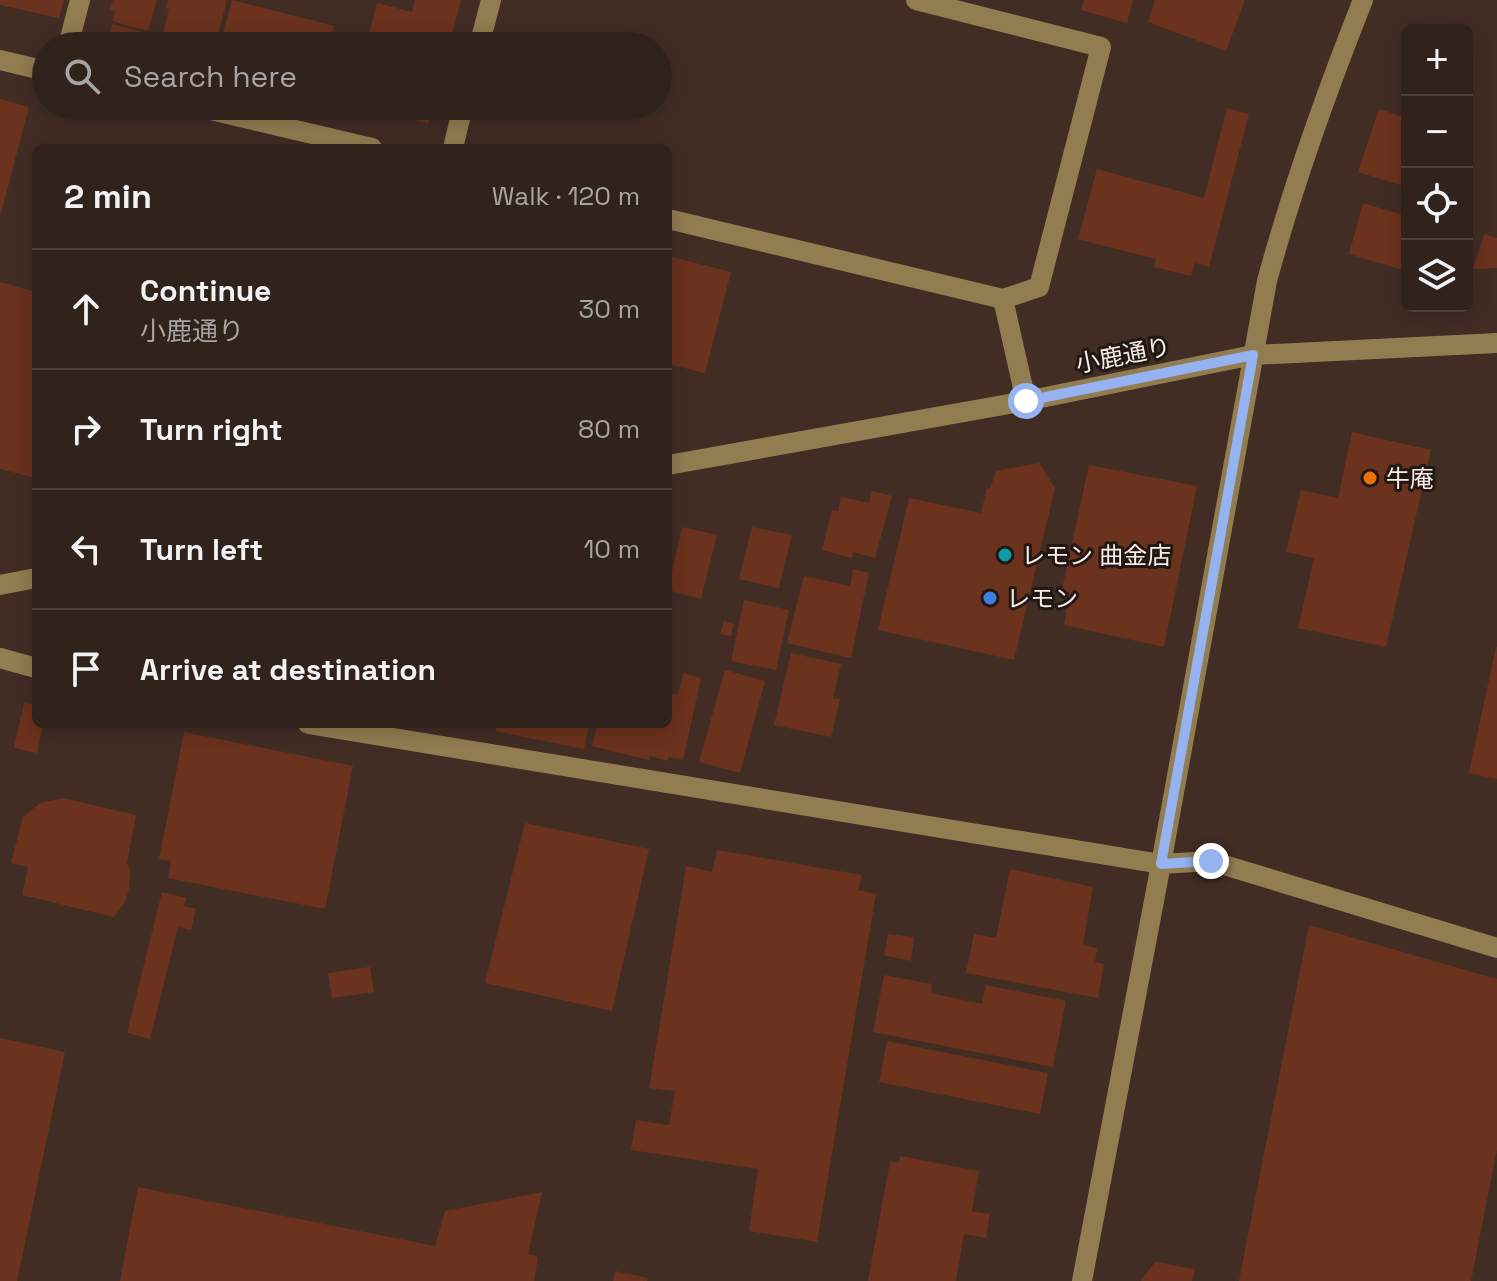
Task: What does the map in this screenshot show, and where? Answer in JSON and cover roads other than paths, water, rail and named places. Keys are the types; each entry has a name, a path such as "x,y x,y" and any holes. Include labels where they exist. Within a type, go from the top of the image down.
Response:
{"street":[{"path":"72,32 80,0"},
{"path":"483,32 491,0"},
{"path":"672,220 1003,299 1039,287 1101,47 916,0"},
{"path":"1082,1281 1267,281 1288,205 1324,98 1363,0"},
{"path":"0,60 32,68"},
{"path":"253,120 355,144"},
{"path":"454,144 460,120"},
{"path":"1003,299 1026,401"},
{"name":"小鹿通り","path":"672,464 1026,401 1253,355 1497,343"},
{"path":"0,585 32,579"},
{"path":"0,658 32,667"},
{"path":"332,728 1161,864 1211,861 1497,948"}],"place":[{"name":"牛庵","path":"1370,478"},
{"name":"レモン 曲金店","path":"1005,555"},
{"name":"レモン","path":"990,598"}]}
